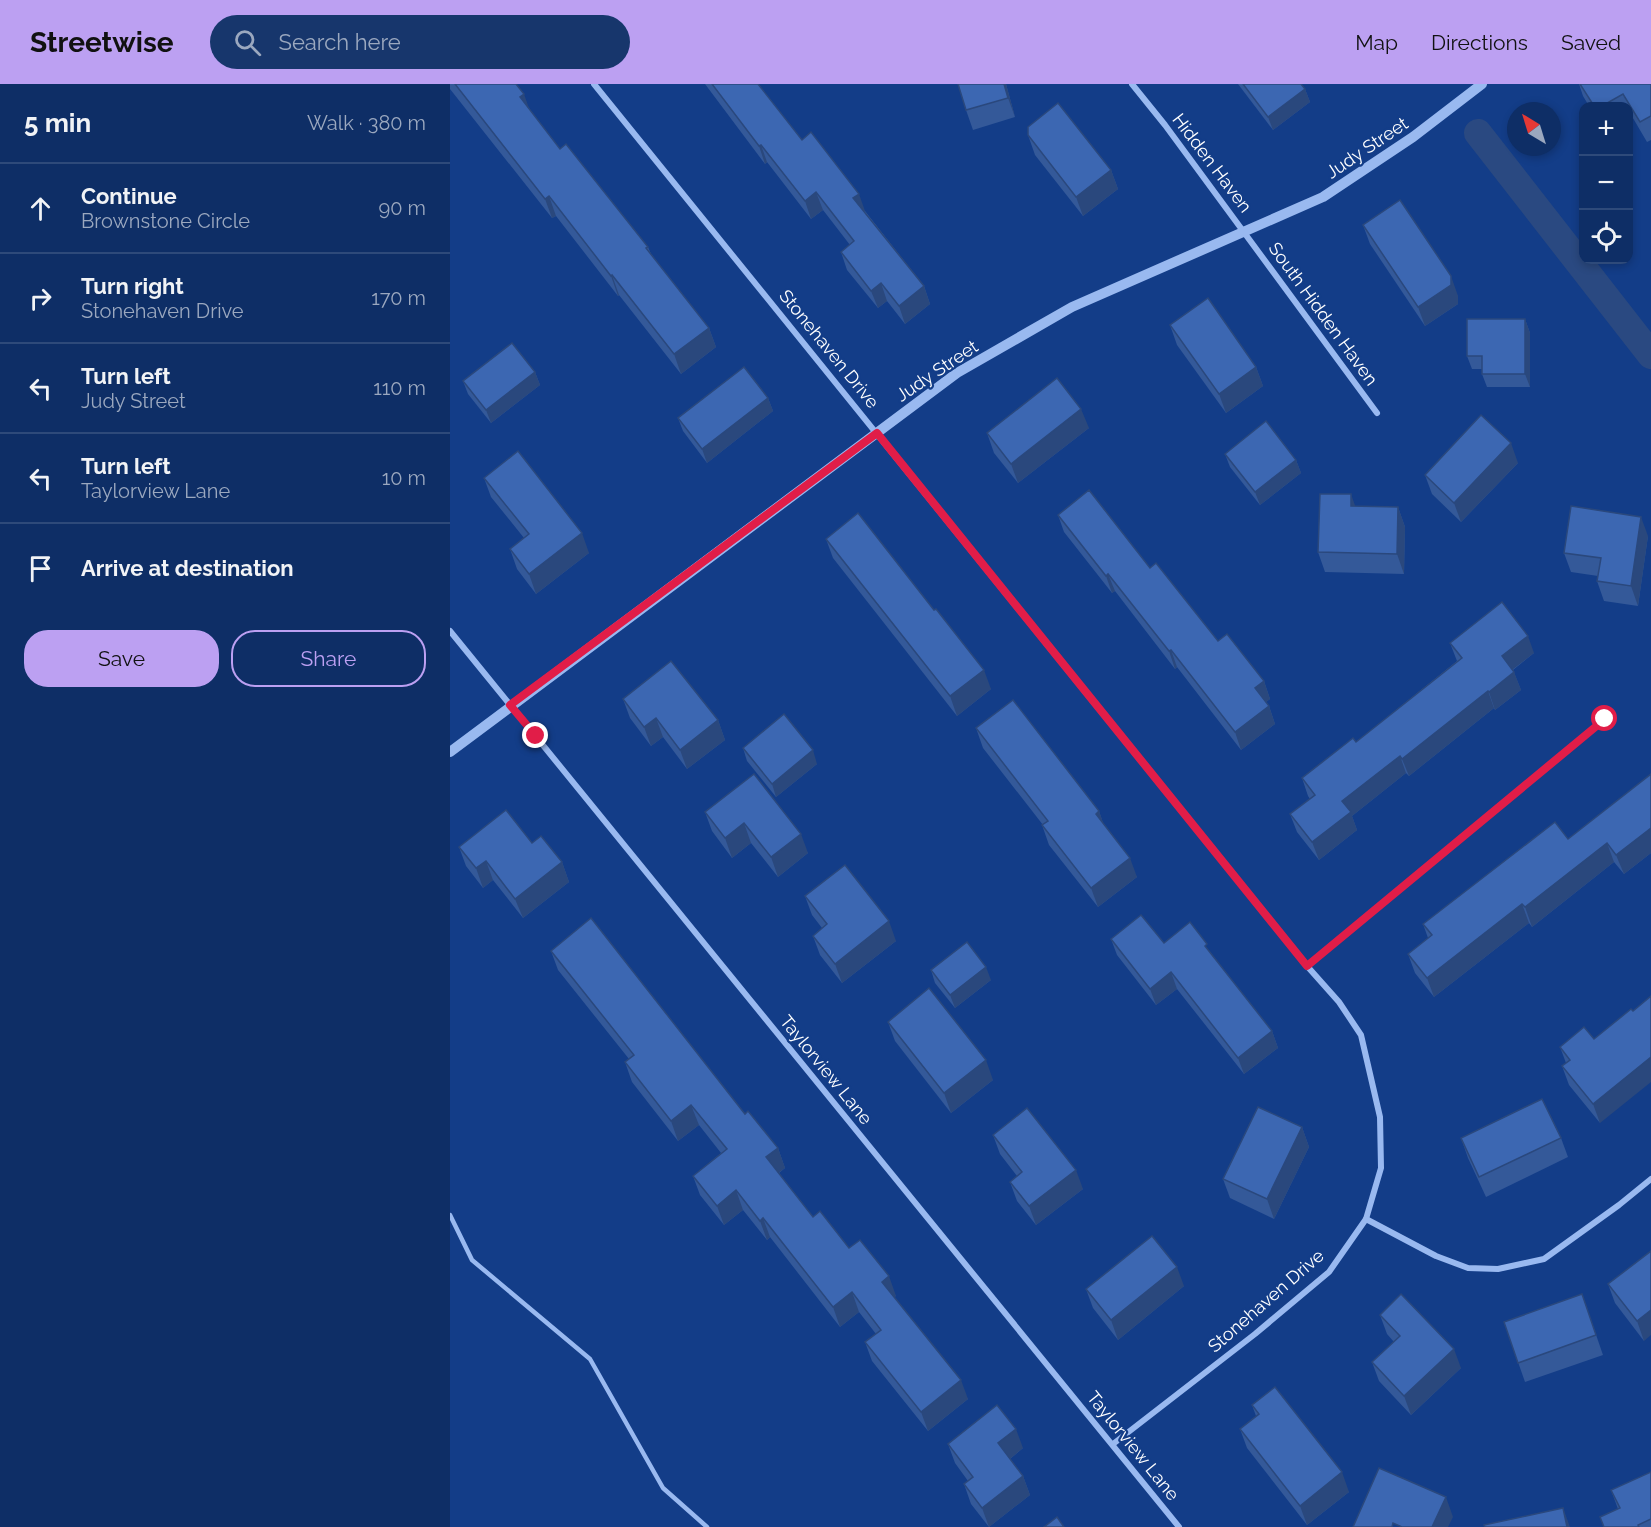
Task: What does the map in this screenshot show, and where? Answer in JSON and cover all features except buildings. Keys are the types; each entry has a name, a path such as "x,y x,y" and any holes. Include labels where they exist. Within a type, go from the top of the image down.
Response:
{"street":[{"name":"Stonehaven Drive","path":"594,84 1307,966 1339,1002 1361,1035 1380,1117 1381,1168 1366,1219 1329,1272 1255,1335 1113,1444"},
{"name":"Hidden Haven","path":"1132,84 1245,233"},
{"name":"Judy Street","path":"450,752 957,373 1072,307 1323,197 1413,137 1482,84"},
{"name":"South Hidden Haven","path":"1245,233 1377,413"},
{"name":"Taylorview Lane","path":"450,631 1179,1527"},
{"path":"1307,966 1605,719"},
{"path":"1366,1219 1436,1256 1468,1268 1498,1269 1544,1259 1651,1179"}],"lane":[{"path":"450,1215 472,1260 590,1359 663,1488 707,1527"}],"waterway":[{"path":"1478,133 1651,355"}],"route":[{"path":"536,736 510,705 877,433 1307,966 1605,719"}]}
